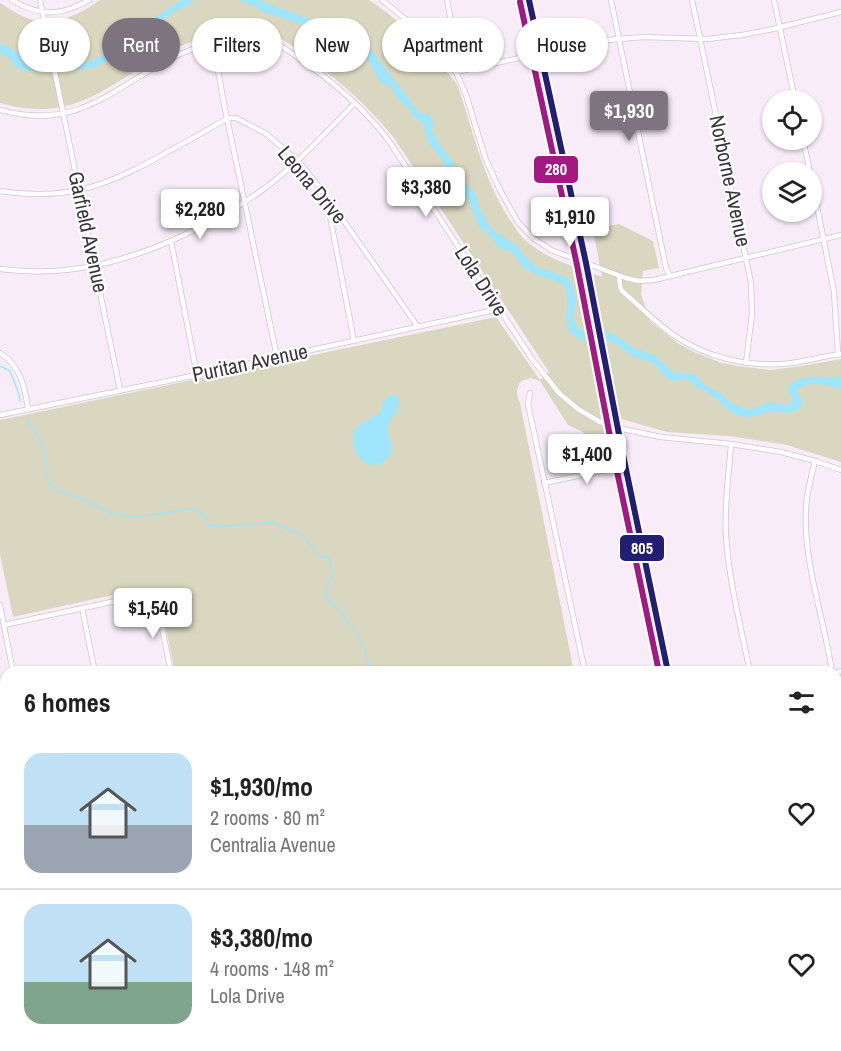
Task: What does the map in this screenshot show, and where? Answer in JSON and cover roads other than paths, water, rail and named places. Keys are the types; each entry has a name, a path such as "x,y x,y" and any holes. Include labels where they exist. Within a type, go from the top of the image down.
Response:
{"main road":[{"path":"529,0 533,18"},
{"path":"544,72 586,263 667,666"}],"street":[{"path":"12,0 27,8 43,12 63,11 89,0"},
{"name":"Garfield Avenue","path":"40,0 120,390"},
{"path":"382,0 405,18"},
{"path":"447,0 450,18"},
{"path":"611,0 670,276"},
{"name":"Norborne Avenue","path":"692,0 751,283 751,329 746,363"},
{"path":"774,0 793,90"},
{"path":"608,40 700,39 742,35 841,12"},
{"name":"Lola Drive","path":"282,47 323,76 376,124 532,359 559,393 578,409 600,422 618,428 661,437 781,452 841,470"},
{"name":"Lola Drive","path":"0,110 39,116 64,114 77,110 101,100 175,56 192,50"},
{"path":"219,72 277,357"},
{"path":"458,72 486,160 500,190 518,222 533,238 551,250 619,276 644,281 841,236"},
{"path":"0,269 56,272 95,267 134,256 216,220 269,185 355,103"},
{"name":"Leona Drive","path":"228,118 236,117 265,133 297,160 346,224 418,327"},
{"path":"0,190 41,194 101,185 136,170 228,118"},
{"path":"327,198 354,341"},
{"path":"619,276 622,291 674,335 710,353 746,363 759,364 783,364 840,354 834,292 820,222"},
{"path":"171,241 197,375"},
{"name":"Puritan Avenue","path":"0,415 197,375 499,309"},
{"path":"0,353 12,362 18,372 25,391 28,409"},
{"path":"530,393 528,405 584,666"},
{"path":"731,444 725,519 727,549 749,666"},
{"path":"815,461 807,499 807,536 833,666"},
{"path":"544,483 626,466"},
{"path":"4,625 144,595 152,596 157,603 170,666"},
{"path":"0,605 12,666"},
{"path":"82,608 94,666"}],"water":[{"path":"181,0 193,0 165,18 154,18"},
{"path":"238,0 259,0 307,18 294,18 294,22 263,12"},
{"path":"0,45 14,51 18,68 13,65 11,58 0,52"},
{"path":"370,49 382,64 382,72 388,72 418,111 422,114 428,113 433,121 432,131 453,162 457,173 476,195 479,208 491,229 519,247 523,255 535,266 571,281 576,299 573,315 578,328 586,333 608,332 615,335 632,347 656,356 670,370 696,375 706,386 742,408 753,409 767,402 790,405 792,397 787,386 805,378 841,378 841,389 808,384 797,389 803,403 798,410 787,413 770,412 750,417 742,416 688,380 668,380 653,363 631,356 609,341 586,344 584,340 569,331 566,316 566,292 563,284 524,269 513,253 496,246 494,240 478,225 469,201 457,187 441,159 427,141 423,124 415,119 390,87 380,82 370,64"},
{"path":"102,55 102,64 93,68 90,68 90,61"},
{"path":"390,395 397,395 399,404 387,429 391,452 381,463 374,465 366,463 355,451 353,435 356,428 364,421 380,413 383,401"}],"waterway":[{"path":"0,48 18,58"},
{"path":"0,366 10,371 20,401"},
{"path":"26,420 43,447 48,482 53,489 86,500 108,512 127,516 145,516 190,509 202,513 209,525 220,527 272,522 303,536 316,554 329,558 332,576 324,597 351,626 366,651 370,666"}]}
